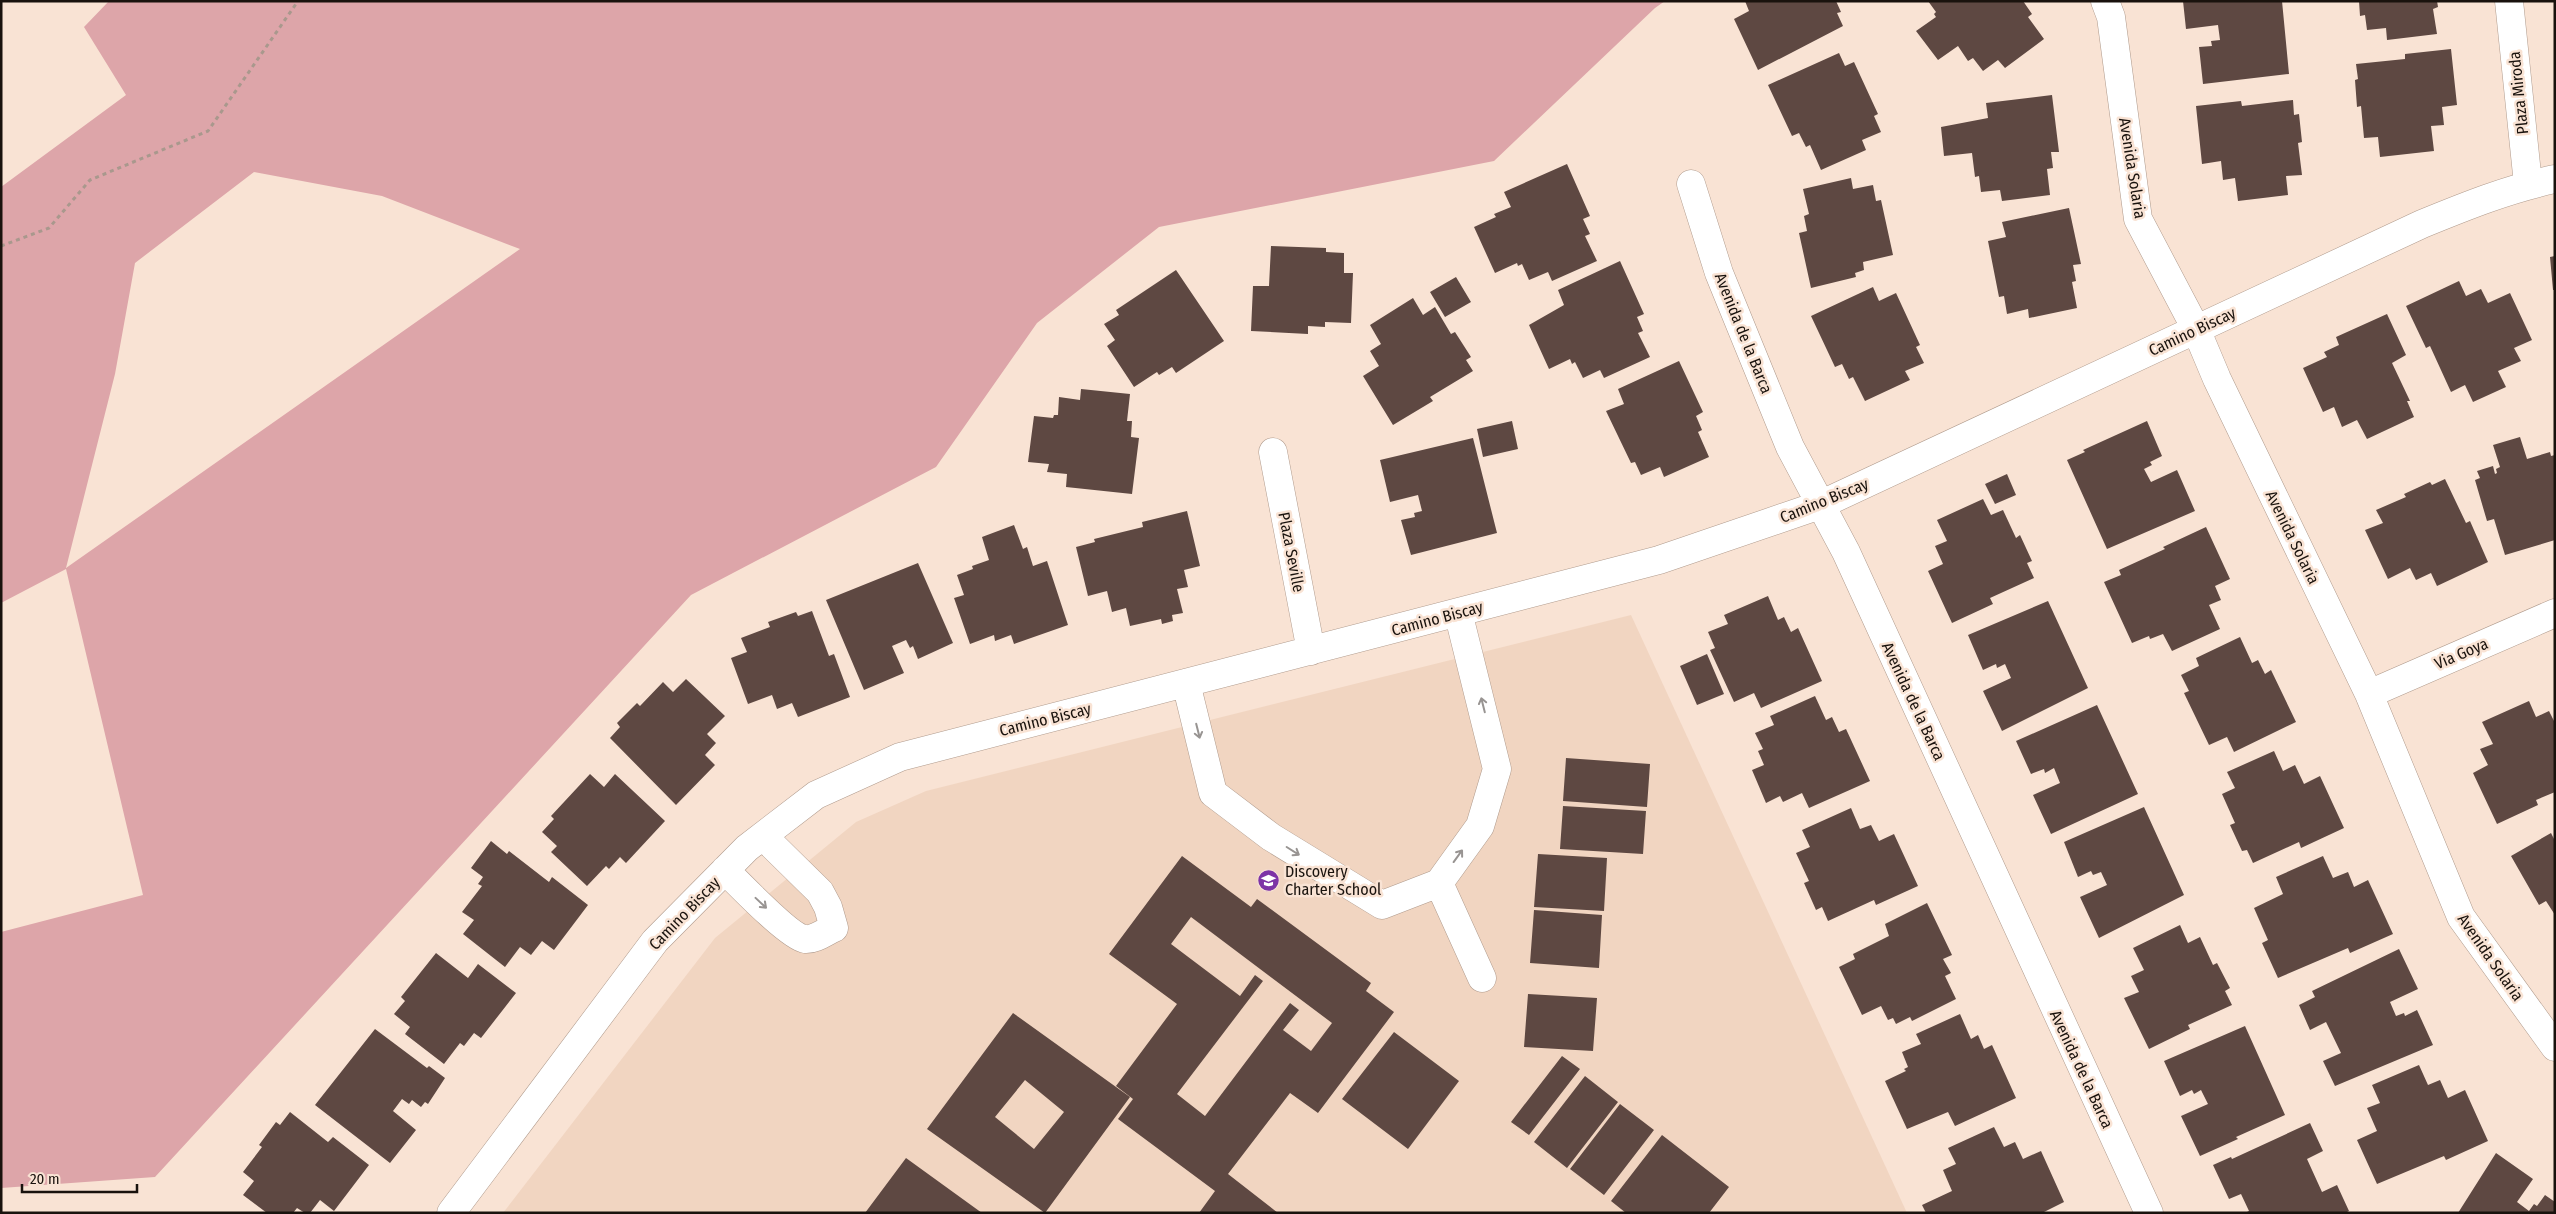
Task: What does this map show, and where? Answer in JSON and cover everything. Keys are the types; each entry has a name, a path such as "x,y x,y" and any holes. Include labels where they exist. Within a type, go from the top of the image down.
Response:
{"street":[{"name":"Avenida Solaria","path":"2105,1 2111,17 2138,219 2196,329 2217,379 2368,694 2461,917 2555,1046"},
{"name":"Plaza Miroda","path":"2509,1 2528,184"},
{"name":"Camino Biscay","path":"451,1213 654,941 725,870 763,836 816,795 900,757 1659,560 1820,505 2422,224 2474,202 2528,184 2555,179"},
{"name":"Avenida de la Barca","path":"1691,184 1727,292 1790,447 1846,552 2149,1213"},
{"name":"Plaza Seville","path":"1273,452 1311,651"},
{"path":"1186,683 1213,793 1271,837 1382,905 1439,883 1480,826 1497,769 1458,612"},
{"name":"Via Goya","path":"2368,694 2555,613"},
{"path":"725,870 790,931 804,939 816,937 834,928 828,907 820,892 763,836"},
{"path":"1439,883 1482,978"}],"path":[{"path":"1,246 49,228 90,180 208,131 298,1"}],"shaded area":[{"path":"109,1 1665,1 1655,8 1494,161 1159,227 1037,323 936,467 691,595 155,1177 1,1188 1,932 143,895 66,569 1,603 1,187 126,95 84,27","holes":["254,172 382,196 520,249 66,568 115,374 135,263"]},
{"name":"Discovery Charter School","path":"1631,615 1907,1213 503,1213 715,938 856,822 926,791"}],"building":[{"path":"1745,1 1836,1 1841,12 1837,13 1843,26 1758,70 1734,19 1749,11"},
{"path":"1928,1 2023,1 2032,14 2028,17 2044,39 2005,68 1998,60 1983,71 1973,58 1968,61 1958,46 1938,60 1916,31 1936,17 1934,14 1936,12"},
{"path":"2183,1 2282,1 2289,74 2203,84 2199,47 2212,46 2211,41 2220,40 2218,25 2186,29"},
{"path":"2359,1 2437,1 2438,7 2433,9 2437,34 2387,40 2386,28 2367,30 2365,15 2360,16"},
{"path":"2451,49 2457,105 2442,107 2444,125 2431,126 2434,151 2380,157 2378,137 2364,138 2361,106 2357,107 2355,80 2358,79 2356,64 2405,59 2405,54"},
{"path":"1839,53 1845,66 1854,62 1878,114 1874,116 1881,132 1862,140 1866,150 1821,170 1810,145 1806,147 1799,133 1792,136 1768,85"},
{"path":"2052,95 2059,152 2051,152 2053,168 2047,169 2050,195 2002,201 2000,190 1981,192 1979,176 1975,177 1972,153 1944,156 1941,127 1988,118 1986,103"},
{"path":"2293,100 2294,115 2299,114 2302,142 2298,143 2302,175 2286,176 2288,195 2238,201 2235,178 2223,180 2221,161 2202,164 2196,106 2241,101 2242,106"},
{"path":"1567,164 1590,216 1583,219 1590,234 1585,236 1597,261 1552,281 1548,272 1529,280 1522,264 1518,266 1517,263 1495,273 1474,227 1496,217 1494,214 1511,207 1504,192"},
{"path":"1851,178 1853,189 1873,185 1876,201 1881,200 1893,255 1863,262 1864,270 1855,273 1856,277 1811,288 1799,233 1807,231 1804,216 1809,214 1803,189"},
{"path":"2069,208 2081,264 2073,265 2076,281 2072,282 2077,308 2029,318 2028,309 2007,314 2004,296 1999,297 1988,241 2006,237 2002,222"},
{"path":"1271,246 1326,248 1326,252 1344,253 1344,273 1353,273 1351,323 1325,322 1325,327 1308,326 1308,334 1251,331 1253,286 1269,286"},
{"path":"2555,256 2555,290 2553,290 2550,257"},
{"path":"1620,261 1644,314 1637,317 1643,331 1638,333 1650,357 1604,378 1600,370 1583,378 1575,362 1572,364 1570,359 1549,369 1529,325 1564,305 1558,290"},
{"path":"1176,270 1224,341 1176,373 1172,367 1159,375 1157,372 1134,387 1107,346 1115,340 1104,324 1119,315 1116,310"},
{"path":"1456,277 1471,302 1445,317 1430,292"},
{"path":"2459,281 2466,296 2481,289 2488,303 2510,293 2532,340 2514,348 2521,361 2498,371 2506,387 2473,402 2465,385 2451,392 2430,346 2426,348 2406,306"},
{"path":"1873,287 1879,301 1896,293 1920,345 1916,347 1924,363 1905,371 1910,380 1865,401 1853,377 1849,379 1842,364 1835,367 1811,316"},
{"path":"1413,298 1423,315 1435,307 1451,334 1455,332 1471,357 1466,360 1473,371 1430,397 1433,401 1393,425 1363,376 1379,366 1370,351 1381,344 1370,325"},
{"path":"2387,314 2406,355 2392,363 2410,401 2407,401 2414,417 2367,439 2357,420 2342,427 2334,407 2323,412 2303,368 2327,357 2324,352 2339,345 2336,337"},
{"path":"1679,361 1703,412 1696,416 1702,430 1698,432 1709,457 1664,477 1660,467 1641,475 1635,462 1631,463 1606,411 1624,404 1618,389"},
{"path":"1081,389 1130,394 1127,421 1132,421 1131,437 1139,438 1132,494 1066,487 1067,474 1047,472 1049,464 1028,462 1034,416 1053,418 1054,415 1058,415 1059,397 1080,400"},
{"path":"1512,421 1518,449 1483,457 1477,429"},
{"path":"2147,421 2162,456 2150,462 2152,465 2144,469 2151,482 2177,470 2195,511 2107,549 2067,460 2085,452 2083,450"},
{"path":"2520,437 2527,459 2550,452 2551,456 2555,455 2555,540 2505,555 2494,519 2487,521 2475,480 2480,478 2477,471 2493,466 2495,474 2497,473 2496,469 2500,467 2493,445"},
{"path":"1473,438 1497,533 1411,555 1401,520 1415,517 1414,513 1422,511 1418,495 1390,502 1380,460"},
{"path":"2007,474 2016,495 1995,504 1985,484"},
{"path":"2445,479 2466,523 2470,521 2488,562 2437,586 2431,573 2416,580 2410,568 2388,579 2365,530 2383,523 2376,510 2406,497 2404,494 2430,482 2432,485"},
{"path":"1983,499 1991,515 2003,510 2016,538 2020,535 2032,561 2027,563 2034,578 1990,598 1993,604 1952,623 1928,571 1943,564 1935,546 1947,541 1937,520"},
{"path":"1187,511 1200,566 1184,570 1188,587 1177,589 1183,613 1172,615 1173,621 1162,624 1161,619 1130,626 1126,608 1112,612 1107,591 1088,596 1076,547 1095,542 1094,539 1143,527 1142,522"},
{"path":"1014,525 1023,549 1027,547 1033,566 1047,561 1068,625 1014,644 1011,635 995,641 994,635 970,644 954,598 964,595 957,575 973,569 972,566 989,560 982,537"},
{"path":"2206,527 2230,579 2215,586 2221,600 2209,605 2220,629 2172,651 2163,634 2150,639 2149,636 2132,643 2104,582 2121,575 2119,570 2165,549 2163,547"},
{"path":"918,563 953,643 918,659 913,646 910,648 906,640 892,646 904,673 864,690 826,600"},
{"path":"1768,596 1778,620 1784,617 1791,632 1798,628 1822,681 1761,708 1754,693 1734,702 1710,650 1715,648 1708,632 1728,624 1724,615"},
{"path":"2048,601 2088,688 2002,731 1983,691 2011,678 2005,664 1997,668 1996,664 1983,670 1968,635"},
{"path":"812,611 829,656 834,654 850,697 798,717 792,703 777,709 772,695 748,704 731,658 747,652 741,638 770,627 768,622 796,612 798,616"},
{"path":"2240,637 2252,663 2258,660 2265,674 2271,670 2296,722 2234,752 2227,737 2209,745 2184,693 2189,691 2181,675 2199,666 2196,658"},
{"path":"1707,654 1724,694 1697,705 1680,666"},
{"path":"686,679 725,716 707,734 716,743 705,755 715,765 676,805 610,738 620,727 617,723 637,703 640,706 663,682 673,692"},
{"path":"1815,696 1826,720 1832,717 1839,732 1846,729 1870,781 1809,808 1802,793 1783,802 1780,796 1766,803 1752,770 1764,765 1758,751 1763,749 1755,733 1774,725 1770,716"},
{"path":"2529,701 2536,717 2549,711 2555,723 2555,792 2536,800 2538,805 2497,824 2473,773 2488,765 2480,749 2493,744 2482,722"},
{"path":"2097,705 2138,794 2051,834 2033,795 2060,783 2054,768 2045,773 2044,769 2031,774 2016,741"},
{"path":"2274,751 2283,771 2295,765 2304,784 2320,776 2344,828 2301,848 2299,842 2253,863 2247,850 2242,851 2230,825 2235,823 2222,794 2235,788 2227,772"},
{"path":"1566,758 1650,764 1647,807 1563,801"},
{"path":"590,774 604,787 615,774 665,821 626,863 620,857 609,869 606,866 587,886 551,852 557,846 542,832 554,819 551,816"},
{"path":"1563,806 1646,811 1643,854 1560,849"},
{"path":"2144,807 2184,895 2099,938 2080,897 2107,885 2101,872 2093,875 2091,871 2078,877 2064,842"},
{"path":"1851,808 1860,829 1871,825 1879,841 1894,834 1918,886 1876,905 1874,900 1828,921 1822,907 1816,910 1804,883 1809,881 1796,853 1810,847 1802,830"},
{"path":"2551,833 2555,841 2555,915 2546,901 2539,905 2511,856"},
{"path":"491,841 507,854 509,851 549,882 552,877 588,905 554,950 542,941 531,955 520,947 505,967 463,934 474,920 462,912 482,886 478,884 483,877 471,868"},
{"path":"1538,854 1607,858 1604,911 1534,907"},
{"path":"1182,856 1251,907 1257,899 1371,983 1366,991 1394,1012 1318,1113 1290,1093 1228,1174 1278,1213 1199,1213 1215,1191 1118,1119 1133,1099 1116,1086 1177,1004 1109,954","holes":["1191,917 1332,1023 1311,1051 1283,1030 1299,1010 1290,1003 1205,1116 1177,1094 1263,981 1255,975 1240,996 1171,944"]},
{"path":"2323,856 2333,878 2348,872 2354,887 2368,880 2393,934 2350,953 2348,948 2278,978 2262,943 2268,940 2254,908 2283,894 2276,877"},
{"path":"1927,903 1952,955 1943,959 1951,973 1945,976 1956,999 1912,1021 1910,1017 1896,1024 1893,1018 1888,1020 1881,1006 1862,1015 1839,967 1855,959 1853,954 1889,936 1885,924"},
{"path":"1534,910 1602,915 1599,968 1530,963"},
{"path":"2180,925 2188,943 2200,937 2213,965 2217,963 2230,988 2225,991 2232,1005 2188,1025 2190,1029 2149,1049 2124,998 2139,992 2131,976 2144,970 2133,948"},
{"path":"2399,949 2418,989 2390,1002 2396,1016 2404,1013 2405,1016 2417,1010 2433,1045 2335,1086 2323,1061 2341,1053 2326,1022 2310,1030 2299,1005 2315,997 2312,991"},
{"path":"436,953 468,978 478,964 516,993 481,1038 474,1033 464,1046 460,1043 444,1064 405,1034 410,1027 394,1014 405,1001 401,997"},
{"path":"1528,994 1597,998 1593,1051 1524,1047"},
{"path":"1013,1013 1130,1097 1045,1213 927,1129","holes":["1025,1080 1064,1112 1034,1149 995,1117"]},
{"path":"1960,1014 1971,1039 1978,1035 1984,1049 1992,1045 2016,1098 1955,1126 1948,1112 1907,1129 1885,1081 1906,1071 1904,1069 1908,1067 1902,1052 1921,1044 1916,1034"},
{"path":"2245,1026 2285,1115 2200,1156 2181,1116 2208,1104 2201,1090 2194,1094 2192,1090 2180,1096 2164,1061"},
{"path":"375,1029 427,1068 429,1066 445,1078 428,1104 425,1102 421,1107 412,1100 409,1104 402,1099 393,1111 416,1130 390,1163 315,1105"},
{"path":"1394,1032 1459,1081 1408,1149 1342,1099"},
{"path":"1562,1056 1580,1069 1529,1135 1511,1122"},
{"path":"2419,1065 2428,1085 2440,1080 2448,1098 2465,1090 2488,1141 2446,1160 2444,1156 2377,1184 2357,1140 2377,1131 2367,1108 2380,1103 2372,1085"},
{"path":"1585,1076 1618,1102 1567,1168 1534,1142"},
{"path":"1620,1104 1654,1130 1604,1195 1570,1169"},
{"path":"290,1112 328,1142 333,1137 369,1165 334,1211 320,1200 310,1213 305,1213 297,1208 293,1213 267,1213 243,1195 254,1181 243,1172 262,1147 259,1145 276,1122 280,1125"},
{"path":"2310,1123 2323,1151 2307,1159 2322,1192 2337,1185 2349,1211 2345,1213 2245,1213 2249,1211 2241,1194 2229,1199 2213,1165 2231,1157 2232,1159"},
{"path":"1994,1127 2004,1147 2015,1142 2023,1159 2041,1151 2064,1202 2042,1213 1926,1213 1922,1205 1952,1191 1943,1170 1956,1164 1948,1148"},
{"path":"1662,1135 1729,1187 1709,1213 1626,1213 1611,1201"},
{"path":"2496,1153 2533,1179 2517,1202 2529,1211 2534,1204 2537,1206 2545,1195 2555,1202 2555,1213 2458,1213"},
{"path":"906,1158 982,1213 865,1213"}],"place":[{"name":"Discovery Charter School","path":"1269,880"}]}
